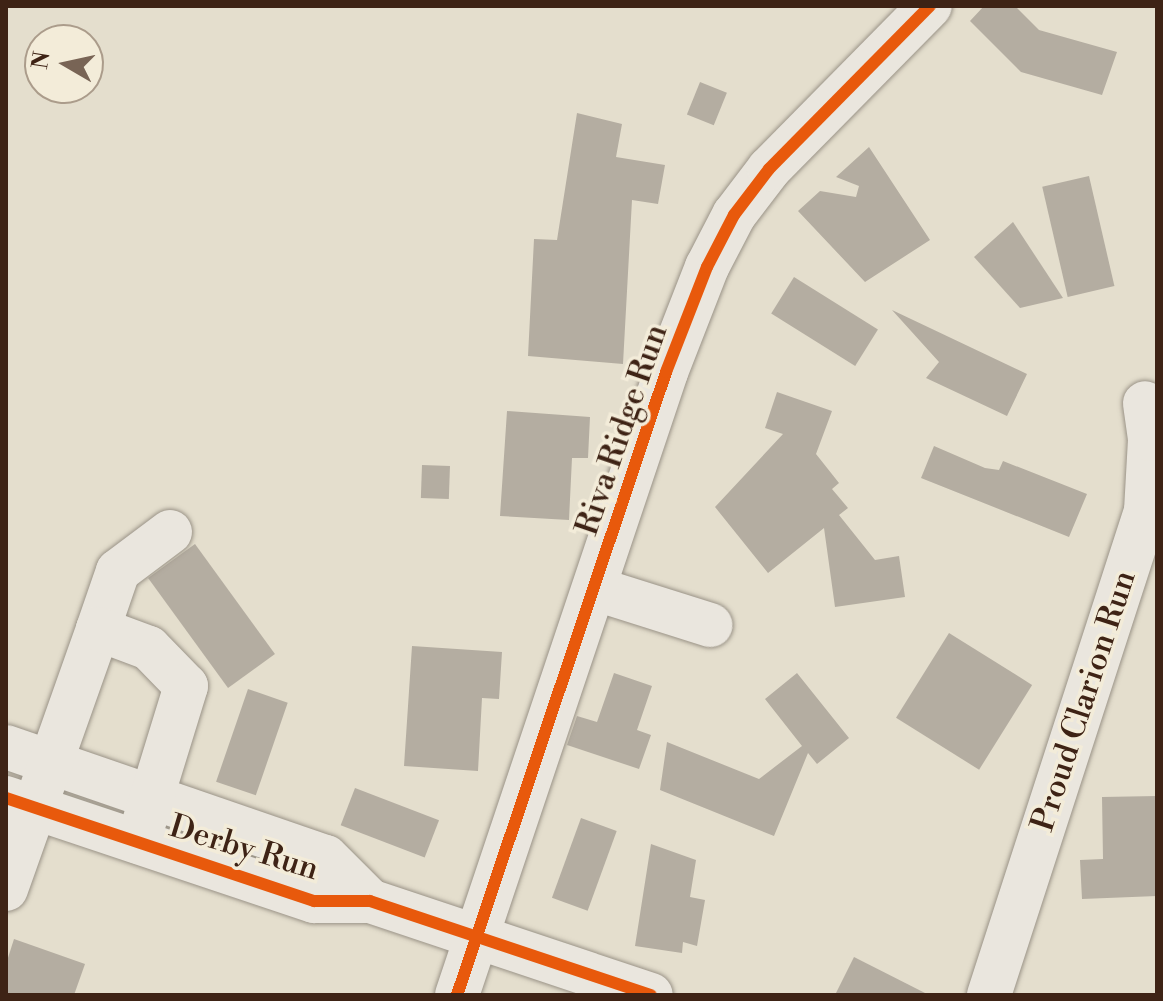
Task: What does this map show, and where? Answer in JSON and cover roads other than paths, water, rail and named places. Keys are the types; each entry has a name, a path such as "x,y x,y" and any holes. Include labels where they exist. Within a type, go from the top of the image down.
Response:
{"street":[{"name":"Riva Ridge Run","path":"457,995 596,589 666,372 707,267 734,215 769,169 930,6"},
{"name":"Proud Clarion Run","path":"989,995 1146,511 1150,439 1145,403"},
{"path":"6,889 21,803 52,763 118,571 170,532"},
{"path":"596,589 710,625"},
{"path":"98,629 149,648 186,686 138,842"},
{"name":"Derby Run","path":"6,747 326,857 370,901"},
{"name":"Derby Run","path":"21,803 314,901 370,901 651,995"}]}
